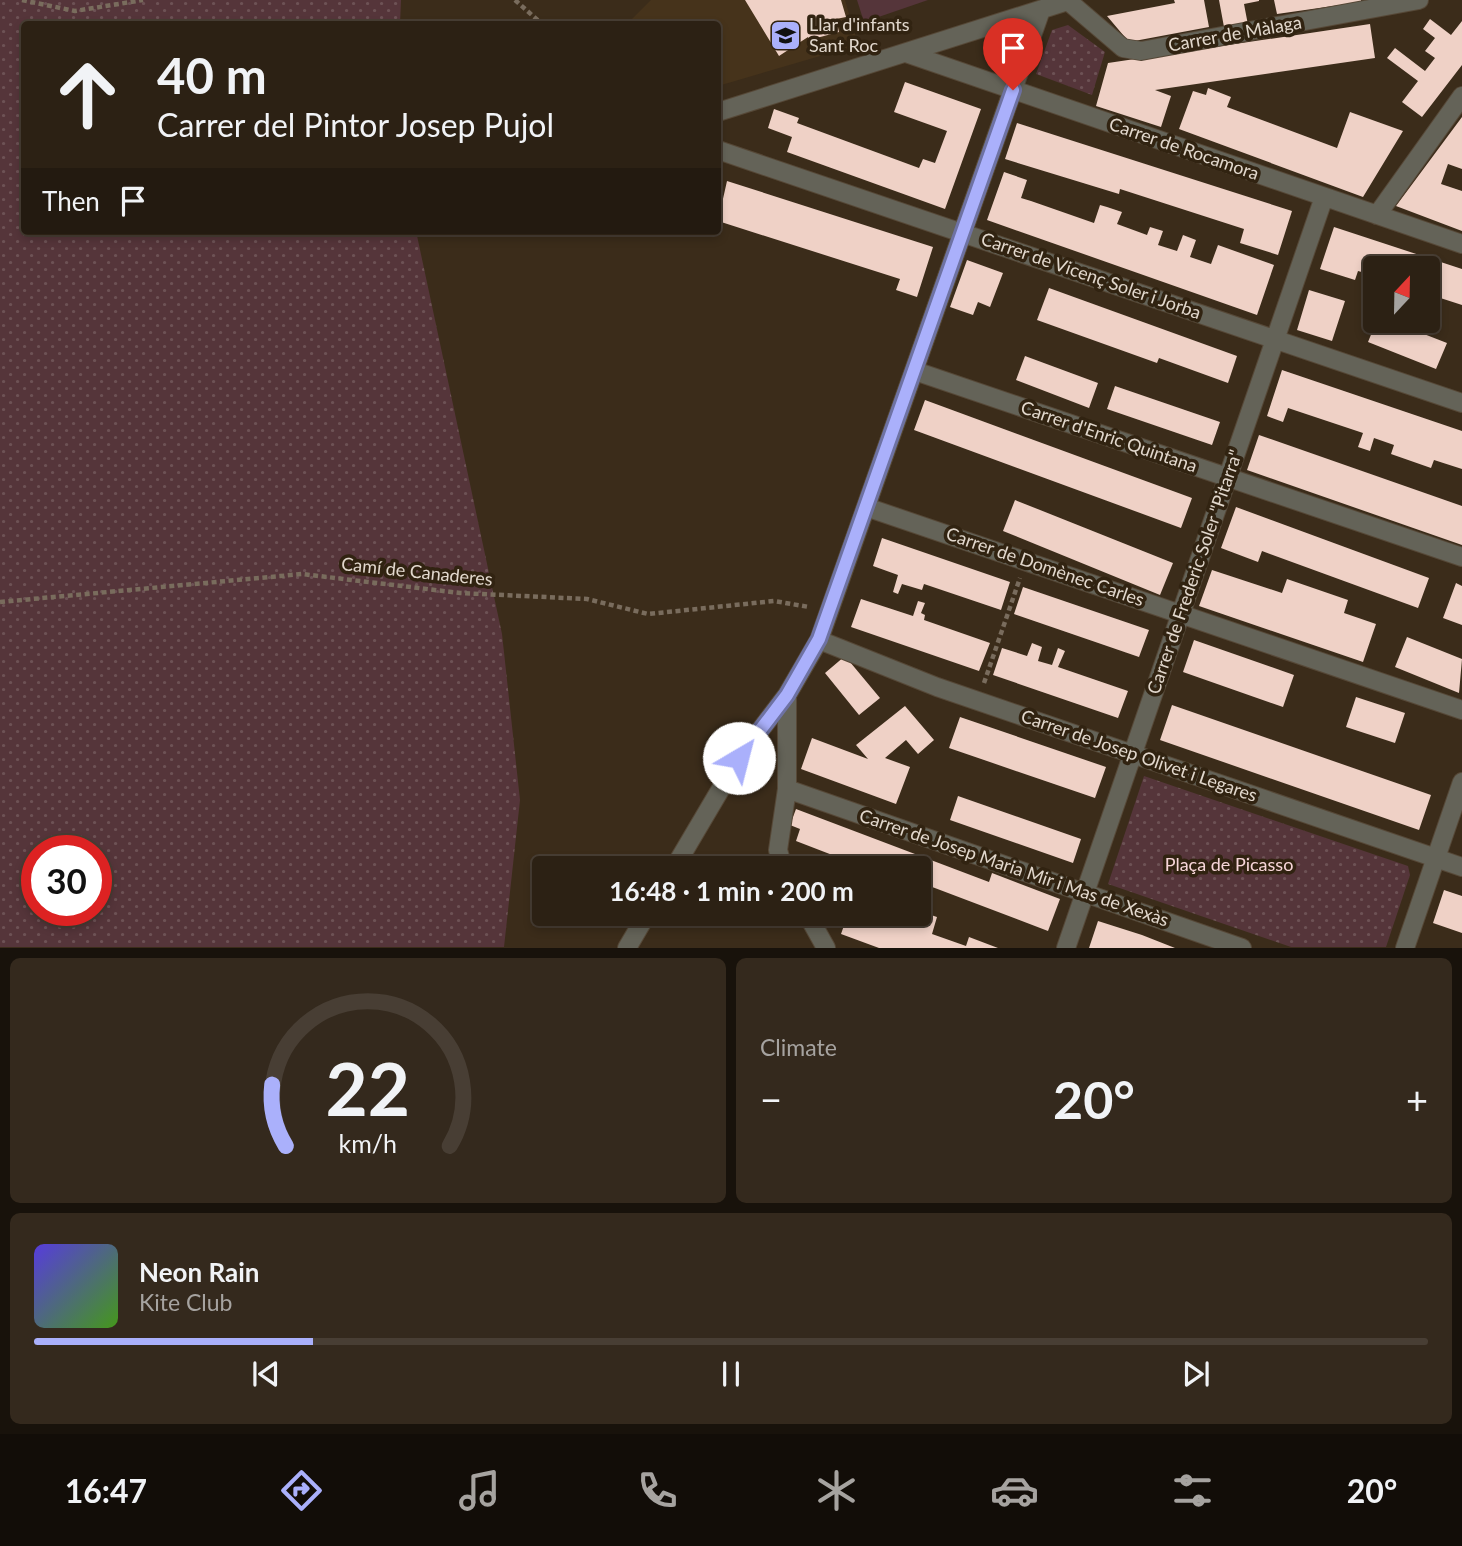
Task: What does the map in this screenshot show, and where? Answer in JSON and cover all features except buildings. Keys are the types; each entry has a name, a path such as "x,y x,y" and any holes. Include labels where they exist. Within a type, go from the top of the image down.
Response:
{"street":[{"name":"Carrer de Màlaga","path":"1070,1 1123,48 1140,51 1419,0"},
{"path":"721,111 1070,1"},
{"path":"681,856 739,758 787,695 819,639 1041,10"},
{"name":"Carrer de Rocamora","path":"906,53 1462,244"},
{"path":"1377,215 1462,96"},
{"name":"Carrer de Vicenç Soler i Jorba","path":"721,151 1462,403"},
{"name":"Carrer de Frederic Soler \"Pitarra\"","path":"1066,947 1324,197"},
{"name":"Carrer d'Enric Quintana","path":"915,371 1462,557"},
{"name":"Carrer de Domènec Carles","path":"866,507 1462,710"},
{"name":"Carrer de Josep Olivet i Legares","path":"819,639 907,677 1462,867"},
{"path":"780,856 779,828 787,789 787,695"},
{"path":"1405,947 1462,782"},
{"name":"Carrer de Josep Maria Mir i Mas de Xexàs","path":"787,789 1242,947"},
{"path":"627,947 640,926"},
{"path":"814,926 826,947"}],"path":[{"path":"22,0 75,11 143,0"},
{"path":"515,0 539,21"},
{"path":"978,701 1026,561"},
{"name":"Camí de Canaderes","path":"0,602 302,574 460,593 587,598 648,614 774,601 803,605 828,614"}],"shaded area":[{"name":"Llar d'infants Sant Roc","path":"651,0 845,0 858,45 721,85 721,21 630,21"}],"green space":[{"path":"0,0 401,0 400,21 21,21 21,235 417,235 502,634 520,800 504,947 0,947"},
{"path":"857,0 928,0 864,22"},
{"path":"1068,25 1105,52 1092,95 1036,74 1052,30"},
{"name":"Plaça de Picasso","path":"1144,776 1408,866 1410,875 1386,947 1291,947 1108,884"}],"place":[{"name":"Llar d'infants Sant Roc","path":"786,35"}],"route":[{"path":"739,758 787,695 819,639 1013,90"}]}
